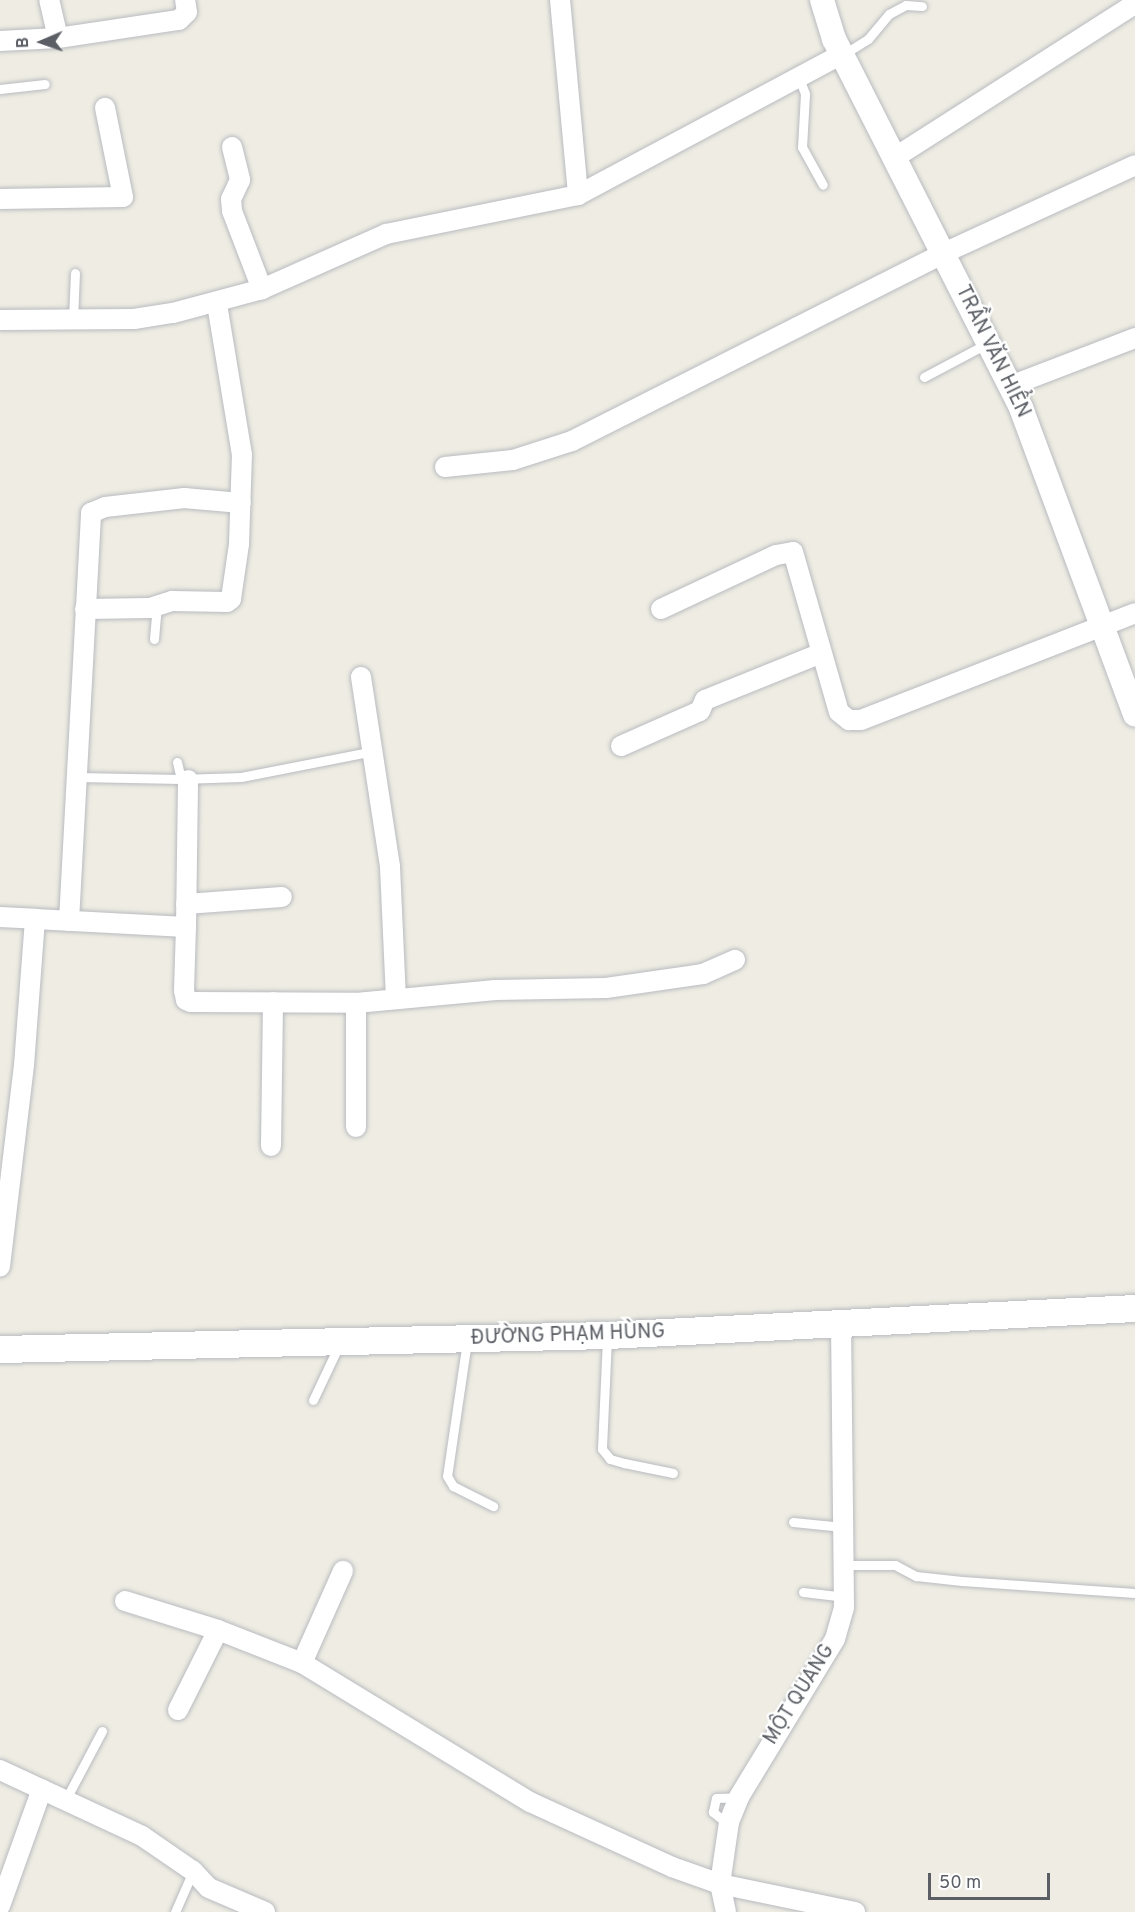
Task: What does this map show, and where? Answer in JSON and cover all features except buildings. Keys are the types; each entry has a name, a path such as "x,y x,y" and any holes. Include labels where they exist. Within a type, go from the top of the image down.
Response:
{"main road":[{"name":"ĐƯỜNG PHẠM HÙNG","path":"0,1348 607,1335 841,1325 1135,1308"}],"street":[{"path":"49,0 58,38"},
{"path":"0,41 58,38 179,20 187,12 186,0"},
{"path":"560,0 578,195"},
{"name":"TRẦN VĂN HIỂN","path":"822,0 843,54 908,149 959,246 988,343 1117,619 1135,715"},
{"path":"908,149 1135,4"},
{"path":"0,320 134,319 216,304 262,289 386,234 578,195 843,54"},
{"path":"0,199 123,197 105,108"},
{"path":"232,147 240,180 231,199 232,211 262,289"},
{"path":"445,467 513,460 572,441 959,246 1135,165"},
{"path":"85,609 157,608 172,601 227,602 231,598 241,503 242,455 216,304"},
{"path":"1010,386 1135,338"},
{"path":"69,921 89,522 94,510 184,498 241,503"},
{"path":"661,609 789,550 795,555 819,654 839,712 849,720 861,720 1117,619"},
{"path":"621,746 700,711 708,699 819,654"},
{"path":"361,677 374,750 390,867 396,999"},
{"path":"184,779 186,1000 356,1003 495,990 630,986 703,974 735,960"},
{"path":"186,904 282,897"},
{"path":"0,917 186,927"},
{"path":"0,1267 24,1065 35,919"},
{"path":"271,1146 273,1002"},
{"path":"356,1003 356,1127"},
{"name":"MỘT QUANG","path":"726,1912 720,1884 729,1826 739,1797 835,1639 846,1597 841,1325"},
{"path":"302,1663 343,1571"},
{"path":"125,1601 218,1630 302,1663 530,1802 672,1867 720,1884 855,1912"},
{"path":"178,1710 218,1630"},
{"path":"0,1770 142,1836 193,1871 209,1888 265,1912"},
{"path":"0,1906 42,1789"}],"lane":[{"path":"843,54 868,39 889,14 906,5 922,6"},
{"path":"799,78 806,93 802,147 823,185"},
{"path":"0,89 45,84"},
{"path":"73,320 75,273"},
{"path":"924,377 988,343"},
{"path":"154,639 157,608"},
{"path":"77,777 184,779 241,777 374,750"},
{"path":"177,762 184,779"},
{"path":"607,1335 602,1449 610,1459 673,1473"},
{"path":"468,1338 447,1476 453,1486 493,1506"},
{"path":"313,1400 341,1341"},
{"path":"793,1521 845,1528"},
{"path":"846,1564 895,1565 916,1576 962,1581 1135,1593"},
{"path":"803,1592 846,1597"},
{"path":"66,1799 102,1731"},
{"path":"175,1912 193,1871"}]}
